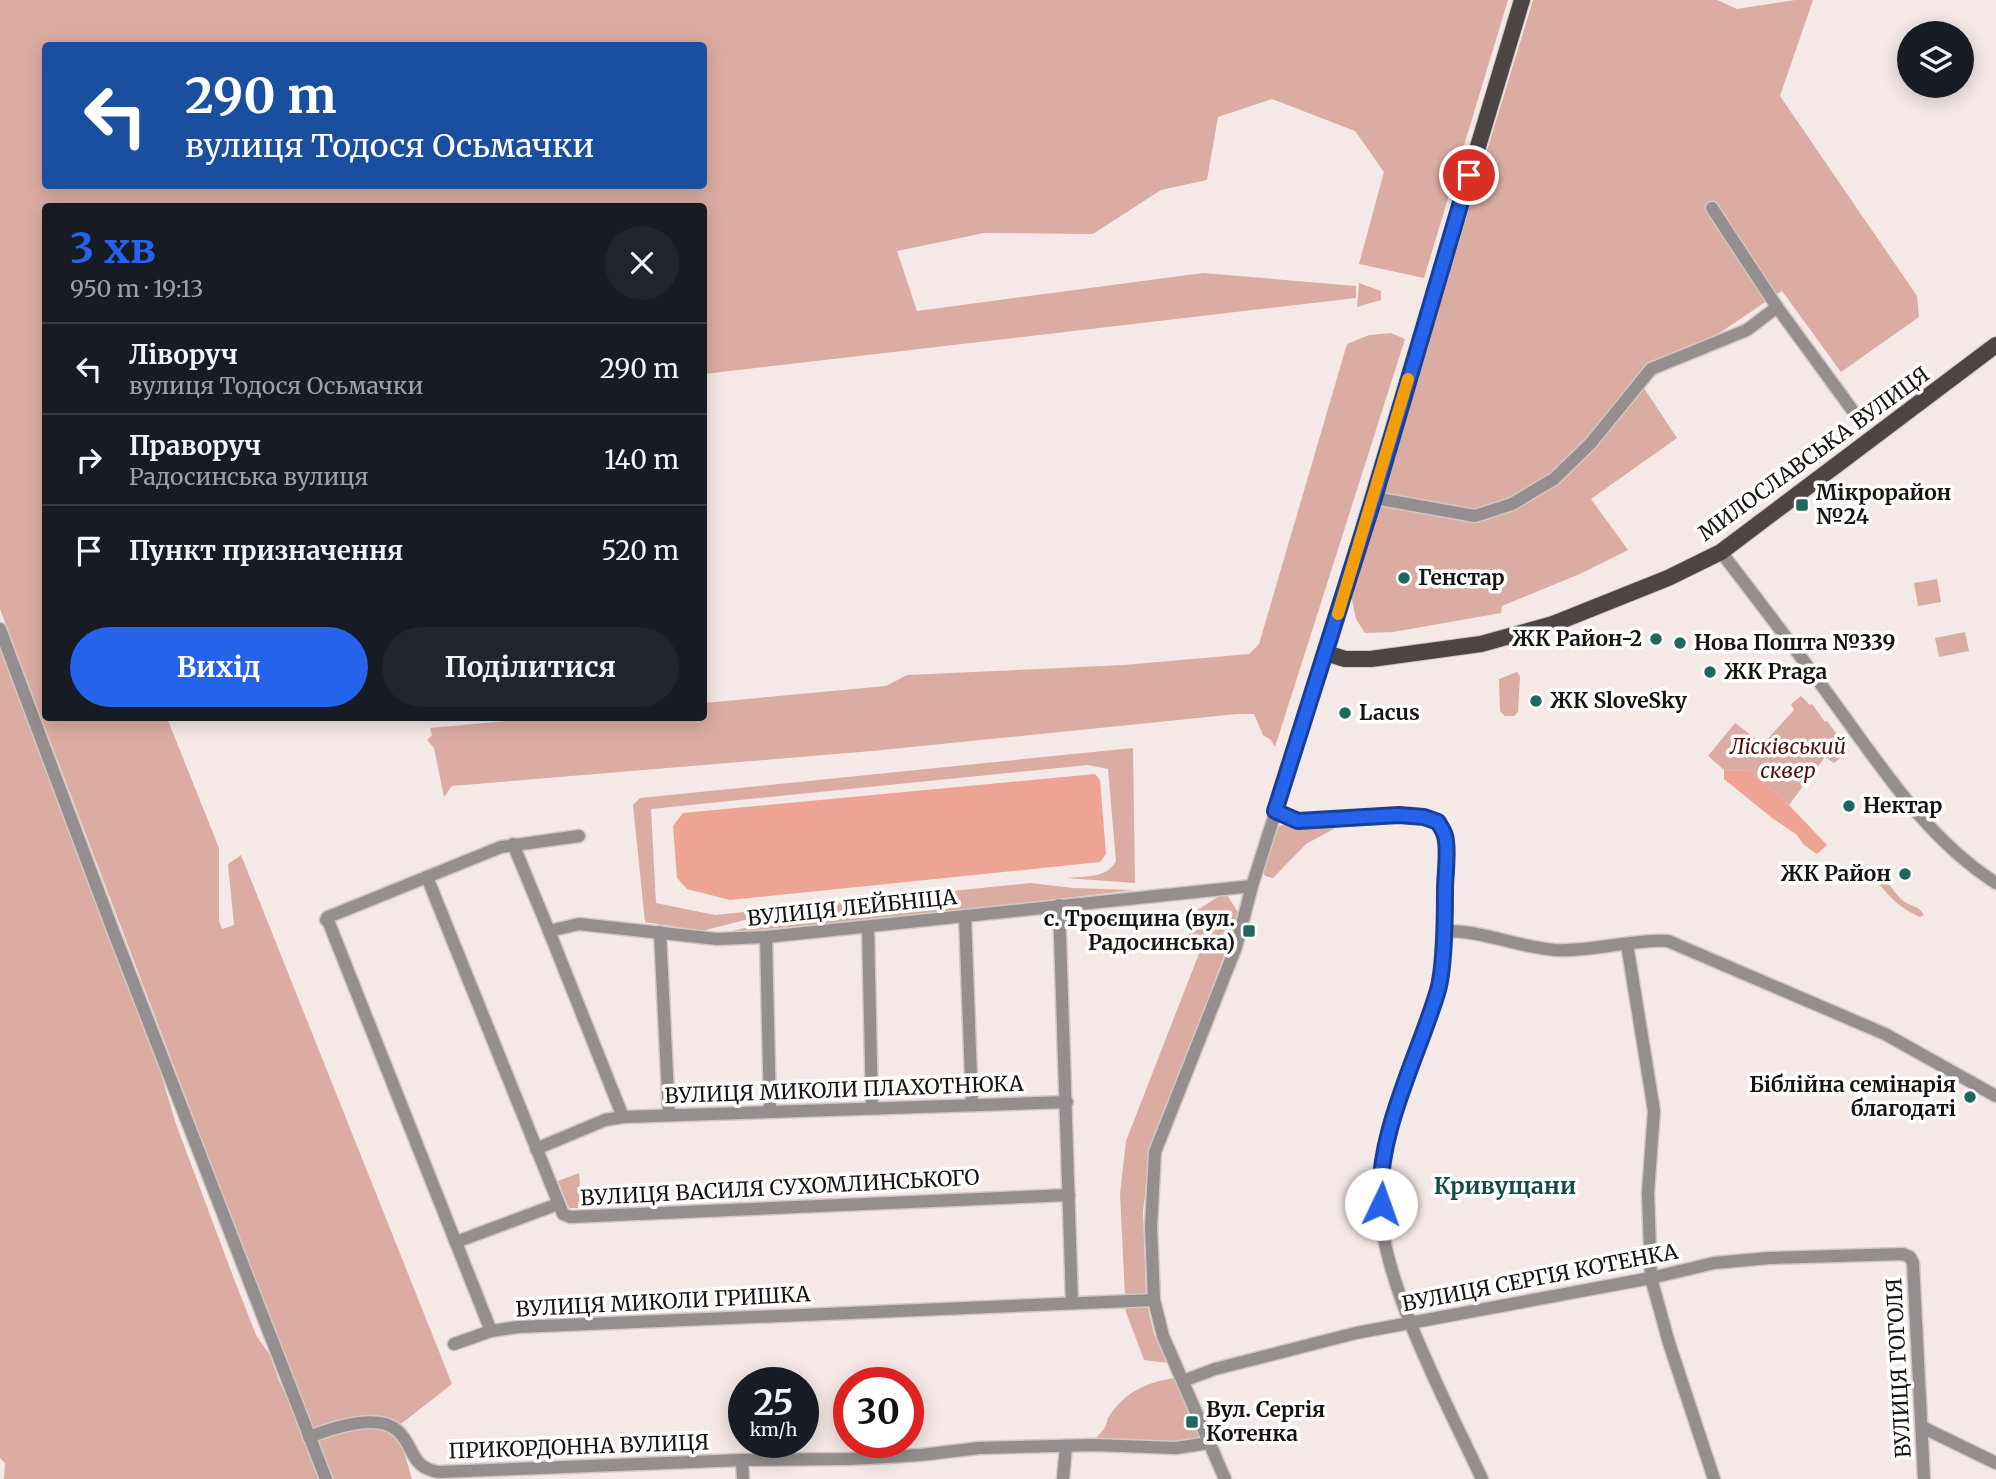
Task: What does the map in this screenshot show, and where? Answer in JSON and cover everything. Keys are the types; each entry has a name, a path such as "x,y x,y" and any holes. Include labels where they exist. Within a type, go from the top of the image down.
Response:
{"main road":[{"path":"1326,653 1522,0"},
{"name":"МИЛОСЛАВСЬКА ВУЛИЦЯ","path":"1326,653 1345,659 1371,659 1480,644 1520,635 1615,600 1721,552 1996,345"}],"street":[{"path":"1712,208 1777,307 1853,411"},
{"path":"1374,498 1475,516 1512,504 1554,479 1591,443 1651,369 1747,330 1777,307"},
{"path":"1721,552 1909,803 1952,849 1996,883"},
{"path":"0,629 114,933 326,1479"},
{"path":"1224,1479 1163,1336 1154,1300 1151,1227 1155,1152 1236,947 1252,886 1326,653"},
{"path":"1275,811 1298,821 1399,815 1424,817 1438,822 1446,838 1439,986 1406,1077 1391,1128 1379,1188 1386,1249 1410,1322 1482,1479"},
{"path":"427,877 500,847 579,836"},
{"path":"513,844 623,1116"},
{"name":"ВУЛИЦЯ МИКОЛИ ГРИШКА","path":"427,877 326,920 491,1331 532,1326 1154,1300"},
{"name":"ВУЛИЦЯ ВАСИЛЯ СУХОМЛИНСЬКОГО","path":"427,877 563,1214 570,1217 1069,1195"},
{"name":"ВУЛИЦЯ ЛЕЙБНІЦА","path":"549,931 579,924 717,939 766,937 1252,886"},
{"path":"1059,905 1072,1303"},
{"path":"965,916 972,1105"},
{"path":"868,927 872,1108"},
{"path":"1443,931 1472,932 1555,950 1653,940 1675,943 1885,1034 1996,1096"},
{"path":"660,932 669,1115"},
{"path":"766,937 770,1111"},
{"path":"1626,944 1654,1111 1648,1193 1651,1278 1669,1343 1714,1479"},
{"name":"ВУЛИЦЯ МИКОЛИ ПЛАХОТНЮКА","path":"536,1149 605,1120 623,1116 1067,1102"},
{"path":"456,1242 558,1204"},
{"name":"ВУЛИЦЯ СЕРГІЯ КОТЕНКА","path":"1183,1381 1215,1369 1315,1343 1410,1322 1651,1278 1714,1263 1769,1258 1903,1254 1910,1257"},
{"name":"ВУЛИЦЯ ГОГОЛЯ","path":"1910,1257 1913,1263 1924,1479"},
{"path":"454,1344 491,1331"},
{"name":"ПРИКОРДОННА ВУЛИЦЯ","path":"309,1437 336,1427 381,1423 397,1429 415,1460 429,1471 439,1472 742,1460 849,1459 979,1448 1176,1448 1209,1443"},
{"path":"1922,1427 1996,1462"},
{"path":"1063,1479 1066,1446"},
{"path":"742,1460 743,1479"}],"green space":[{"path":"0,0 1508,0 1424,278 1359,264 1384,172 1355,131 1272,99 1218,117 1207,180 1161,190 1093,234 984,233 897,251 917,311 1203,273 1356,286 1356,298 707,374 707,203 42,203 42,719 0,609"},
{"path":"1533,0 1717,0 1737,9 1795,0 1813,0 1780,96 1917,296 1919,317 1841,372 1782,291 1642,385 1677,438 1591,499 1628,550 1582,573 1502,606 1501,613 1393,632 1365,633 1356,619 1351,595"},
{"path":"1359,283 1381,291 1381,300 1357,307"},
{"path":"1391,333 1405,339 1275,747 1271,740 1263,735 1254,714 1237,714 872,751 452,786 444,797 434,748 427,740 432,735 430,728 508,721 707,721 707,703 886,686 907,675 1124,665 1249,654 1259,644 1347,344 1369,335"},
{"path":"1937,579 1941,602 1918,606 1914,583"},
{"path":"1965,632 1969,651 1939,657 1935,638"},
{"path":"0,644 157,1061 176,1124 231,1271 256,1335 270,1355 279,1381 291,1403 319,1479 4,1479 5,1463 0,1458"},
{"path":"1517,672 1520,676 1518,712 1514,716 1505,716 1500,711 1499,679"},
{"name":"Лісківський сквер","path":"1801,696 1812,704 1825,722 1827,721 1849,751 1834,763 1825,757 1789,805 1751,771 1724,770 1708,756 1735,723 1763,744 1794,710 1791,704"},
{"path":"43,721 168,721 219,848 219,921 222,929 234,925 228,864 241,855 452,1384 397,1427 412,1479 331,1479"},
{"path":"1133,748 1135,883 1066,878 1101,874 1116,861 1108,769 1088,765 651,809 656,903 715,915 795,907 702,931 645,922 633,805 640,798"},
{"path":"1341,825 1306,844 1273,878 1265,876 1262,871 1275,832 1279,826"},
{"path":"1885,879 1902,900 1918,908 1924,915 1920,917 1893,900 1880,885"},
{"path":"1031,883 1073,888 1134,890 932,914 724,933 834,903"},
{"path":"1221,895 1227,895 1239,914 1151,1143 1143,1212 1146,1296 1125,1296 1120,1194 1126,1141 1200,951 1189,934 1194,912"},
{"path":"579,1173 582,1208 569,1208 558,1181"},
{"path":"1147,1304 1154,1334 1168,1363 1144,1360 1126,1312 1125,1306"},
{"path":"1175,1378 1199,1434 1196,1442 1092,1443 1116,1407 1130,1394 1147,1385"}],"shaded area":[{"path":"1724,770 1751,771 1789,805 1827,845 1817,854 1804,845 1796,834 1724,779"},
{"path":"1095,774 1100,780 1106,854 1100,862 730,900 687,889 677,878 673,826 683,813"}],"slow traffic":[{"path":"1338,614 1408,379"}],"place":[{"name":"Мікрорайон №24","path":"1802,505"},
{"name":"Генстар","path":"1404,578"},
{"name":"ЖК Район-2","path":"1656,639"},
{"name":"Нова Пошта №339","path":"1680,643"},
{"name":"ЖК Praga","path":"1710,672"},
{"name":"ЖК SloveSky","path":"1536,701"},
{"name":"Lacus","path":"1345,713"},
{"name":"Нектар","path":"1849,806"},
{"name":"ЖК Район","path":"1905,874"},
{"name":"с. Троєщина (вул. Радосинська)","path":"1249,931"},
{"name":"Біблійна семінарія благодаті","path":"1970,1097"},
{"name":"Вул. Сергія Котенка","path":"1192,1422"}],"district":[{"name":"Кривущани","path":"1505,1186"}],"route":[{"path":"1381,1204 1379,1188 1391,1128 1406,1077 1439,986 1446,838 1438,822 1424,817 1352,816 1298,821 1275,811 1374,498 1469,175"}]}
